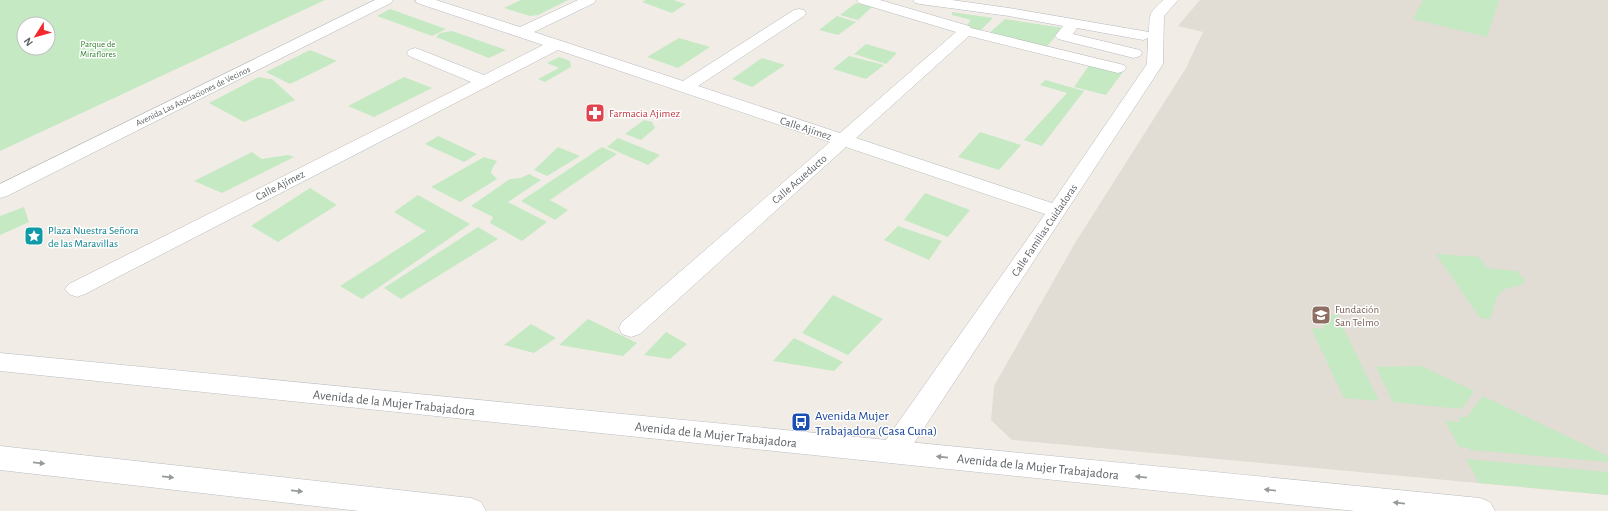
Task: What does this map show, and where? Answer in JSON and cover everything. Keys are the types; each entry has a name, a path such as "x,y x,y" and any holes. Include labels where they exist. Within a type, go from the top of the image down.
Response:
{"street":[{"name":"Avenida Las Asociaciones de Vecinos","path":"0,192 386,0"},
{"name":"Calle Ajímez","path":"422,0 1057,211"},
{"path":"520,33 589,0"},
{"path":"864,0 965,30 1118,68"},
{"path":"920,0 1143,35"},
{"name":"Calle Familias Cuidadoras","path":"893,452 1155,64 1157,15 1171,0"},
{"path":"685,87 799,13"},
{"path":"1051,47 1063,36 1073,23"},
{"name":"Calle Acueducto","path":"631,328 965,30"},
{"path":"1063,36 1134,53"},
{"name":"Calle Ajímez","path":"77,289 556,45"},
{"path":"415,53 484,81"},
{"name":"Avenida de la Mujer Trabajadora","path":"0,362 1480,511"},
{"path":"0,458 471,511"}],"shaded area":[{"name":"Fundación San Telmo","path":"1200,0 1608,0 1608,495 1012,440 991,420 994,386 1075,243 1186,68 1203,32 1178,26"}],"green space":[{"name":"Parque de Miraflores","path":"0,0 325,0 0,151"},
{"path":"521,0 568,0 538,15 530,16 504,8"},
{"path":"646,0 673,0 686,4 672,13 642,2"},
{"path":"1423,0 1499,0 1487,37 1413,19"},
{"path":"856,3 872,7 858,20 840,15"},
{"path":"390,9 446,29 432,36 377,16"},
{"path":"952,12 993,18 979,32 964,29 971,20 952,15"},
{"path":"837,16 856,22 838,35 819,30"},
{"path":"1005,19 1063,28 1044,50 986,36"},
{"path":"452,31 506,50 489,58 436,37 440,33"},
{"path":"679,38 710,47 678,68 647,57"},
{"path":"866,44 897,53 886,64 854,54"},
{"path":"310,50 337,61 290,84 266,72"},
{"path":"849,56 884,65 866,79 833,69"},
{"path":"559,57 570,61 571,67 545,82 538,79 559,68 547,63"},
{"path":"762,58 785,65 752,87 732,79"},
{"path":"1092,61 1125,69 1106,95 1074,87"},
{"path":"259,77 272,79 295,100 244,122 209,103"},
{"path":"404,77 432,88 374,117 348,106"},
{"path":"1045,80 1084,91 1042,146 1024,140 1067,93 1040,85"},
{"path":"644,120 652,122 655,128 641,140 625,134"},
{"path":"980,132 1021,145 999,170 958,157"},
{"path":"438,136 477,154 464,162 425,144"},
{"path":"618,138 660,155 648,165 607,147"},
{"path":"558,147 580,156 547,176 534,170"},
{"path":"602,147 617,154 550,200 568,210 555,220 521,201"},
{"path":"252,152 262,159 288,155 294,157 222,193 194,181"},
{"path":"484,157 497,161 491,173 497,179 460,202 431,187"},
{"path":"529,174 541,180 508,202 547,222 522,241 490,223 493,217 471,206 510,179 521,178"},
{"path":"310,188 337,205 278,242 251,226"},
{"path":"925,193 970,210 948,237 904,220"},
{"path":"418,195 470,224 362,299 340,286 426,231 394,212"},
{"path":"24,207 29,222 0,235 0,216"},
{"path":"898,226 942,241 929,260 884,240"},
{"path":"478,227 498,239 401,299 384,288"},
{"path":"1436,254 1479,257 1487,268 1517,271 1524,279 1524,282 1520,285 1503,290 1500,293 1496,300 1490,319 1480,318"},
{"path":"833,295 883,319 848,355 802,333"},
{"path":"1318,314 1337,315 1379,401 1344,398 1311,328 1325,329"},
{"path":"588,319 637,343 623,356 559,345"},
{"path":"531,324 556,338 534,353 504,345"},
{"path":"666,332 687,344 670,359 644,355"},
{"path":"794,338 843,362 834,371 773,361"},
{"path":"1421,366 1474,391 1462,409 1393,402 1376,367"},
{"path":"1483,396 1608,456 1608,462 1470,450 1469,448 1459,447 1445,421 1460,422 1458,417 1467,417"},
{"path":"1466,459 1608,472 1608,495 1479,483"}],"place":[{"name":"Farmacia Ajimez","path":"595,113"},
{"name":"Plaza Nuestra Señora de las Maravillas","path":"34,236"},
{"name":"Fundación San Telmo","path":"1321,315"},
{"name":"Avenida Mujer Trabajadora (Casa Cuna)","path":"801,422"}]}
